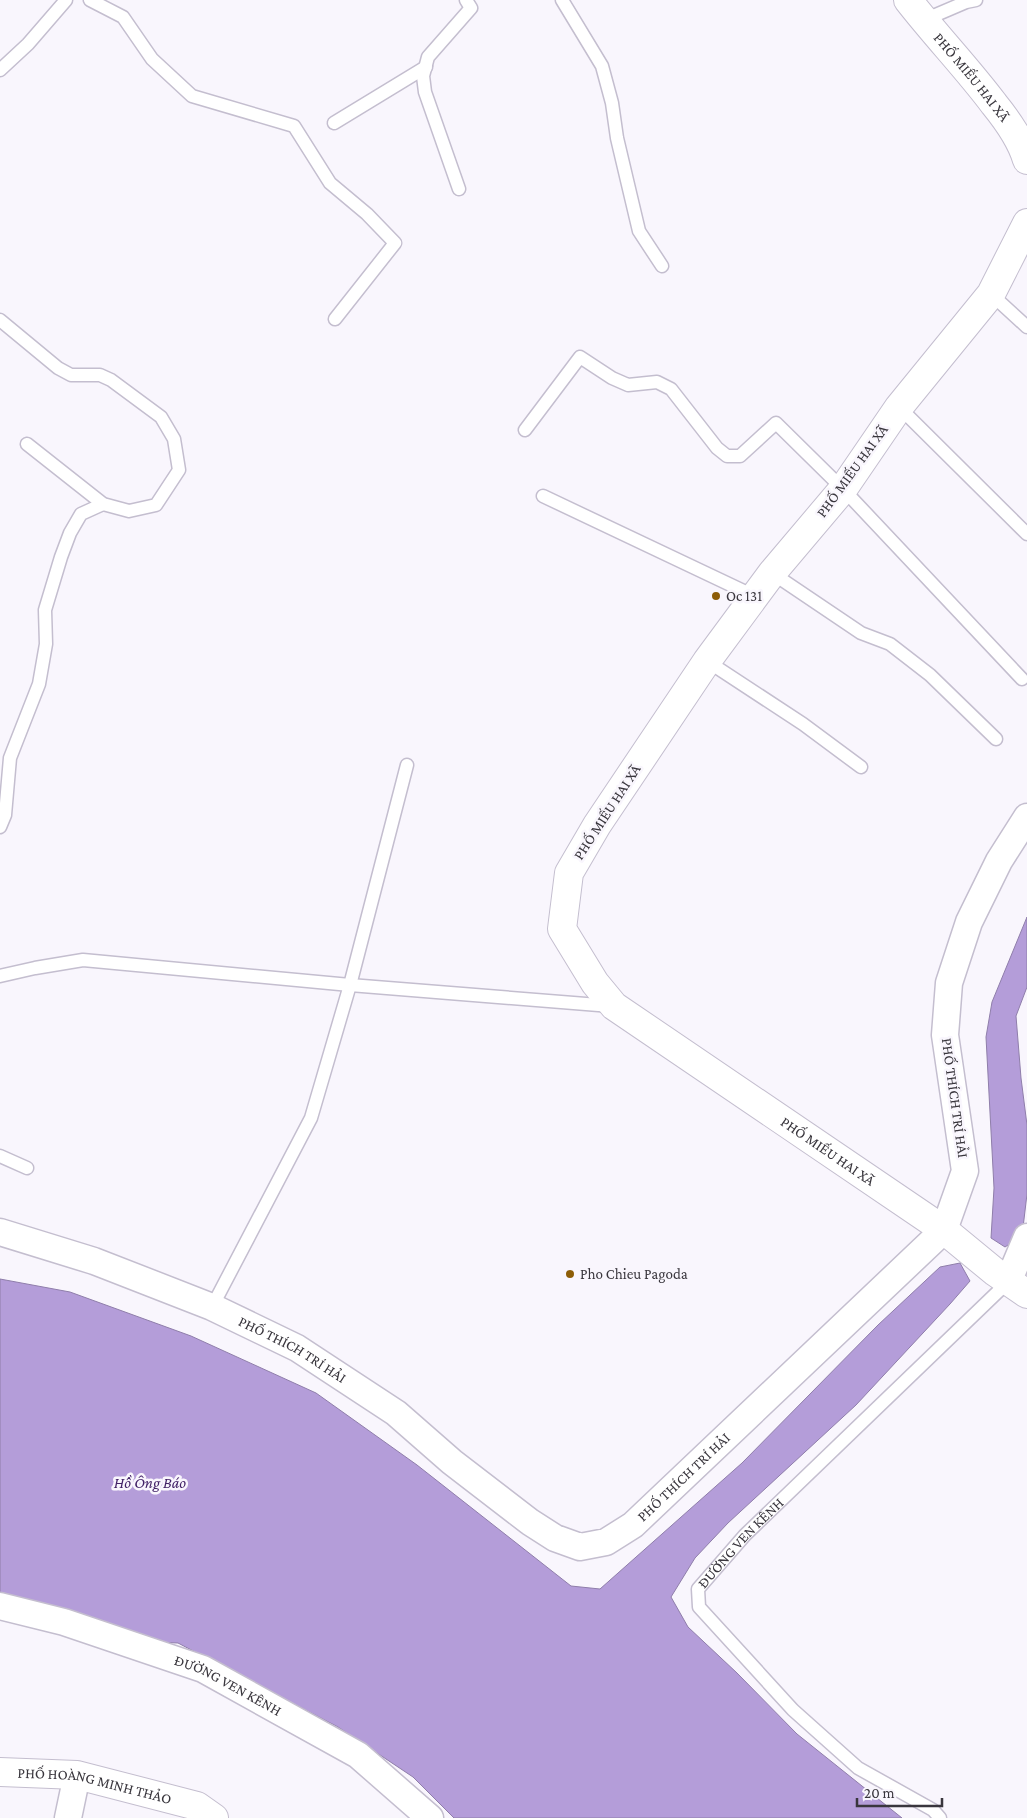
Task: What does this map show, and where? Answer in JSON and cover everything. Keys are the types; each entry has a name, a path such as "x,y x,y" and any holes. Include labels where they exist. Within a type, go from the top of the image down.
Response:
{"street":[{"name":"PHỐ MIẾU HAI XÃ","path":"916,10 987,94 1007,121 1026,155"},
{"name":"PHỐ MIẾU HAI XÃ","path":"1010,1283 953,1237 614,1006 595,983 562,929 569,873 597,825 707,661 754,596 843,489 899,407 991,294 1027,223"},
{"name":"PHỐ THÍCH TRÍ HẢI","path":"0,1232 94,1261 212,1307 297,1348 396,1413 452,1462 530,1522 555,1538 580,1548 606,1542 633,1525 953,1237 965,1171 944,1035 949,983 968,922 999,861 1027,817"},
{"path":"1010,1283 1027,1238"},
{"name":"ĐƯỜNG VEN KÊNH","path":"0,1606 64,1622 203,1669 358,1755 430,1818"},
{"name":"PHỐ HOÀNG MINH THẢO","path":"0,1772 77,1775 197,1806 214,1818"},
{"path":"68,1818 77,1775"}],"lane":[{"path":"0,70 28,44 66,0"},
{"path":"90,0 123,18 152,59 192,96 294,126 330,182 367,214 395,243 335,319"},
{"path":"459,189 425,92 423,76 428,57 471,8 466,0"},
{"path":"562,0 602,66 612,103 617,138 639,231 662,266"},
{"path":"916,10 969,1"},
{"path":"334,123 426,67"},
{"path":"991,294 1027,327"},
{"path":"0,320 58,368 71,375 100,375 111,380 162,417 174,439 180,470 156,505 129,511 103,504 27,444"},
{"path":"525,430 580,357 628,386 657,382 671,389 717,448 727,456 740,456 776,423 843,489 1022,679"},
{"path":"899,407 1027,534"},
{"path":"542,496 754,596"},
{"path":"0,827 5,814 10,758 39,684 46,644 45,610 61,557 70,533 81,514 103,504"},
{"path":"772,573 861,632 890,644 930,675 996,740"},
{"path":"707,661 803,724 861,767"},
{"path":"212,1307 311,1118 350,985 407,765"},
{"path":"0,976 83,960 350,985 614,1006"},
{"path":"0,1156 27,1168"},
{"name":"ĐƯỜNG VEN KÊNH","path":"940,1818 933,1810 858,1768 793,1710 699,1607 698,1589 745,1535 1010,1283"}],"water":[{"path":"1027,917 1027,987 1016,1016 1027,1125 1027,1194 1022,1236 1005,1247 991,1238 994,1188 986,1037 992,1002"},
{"name":"Hồ Ông Báo","path":"960,1263 970,1281 856,1405 728,1523 695,1558 671,1597 688,1627 797,1734 902,1818 454,1818 413,1777 338,1727 178,1643 153,1642 0,1595 0,1279 70,1292 191,1336 316,1393 417,1465 571,1586 600,1589 742,1463 878,1325 940,1267"}],"place":[{"name":"Oc 131","path":"716,596"},
{"name":"Pho Chieu Pagoda","path":"570,1274"}]}
